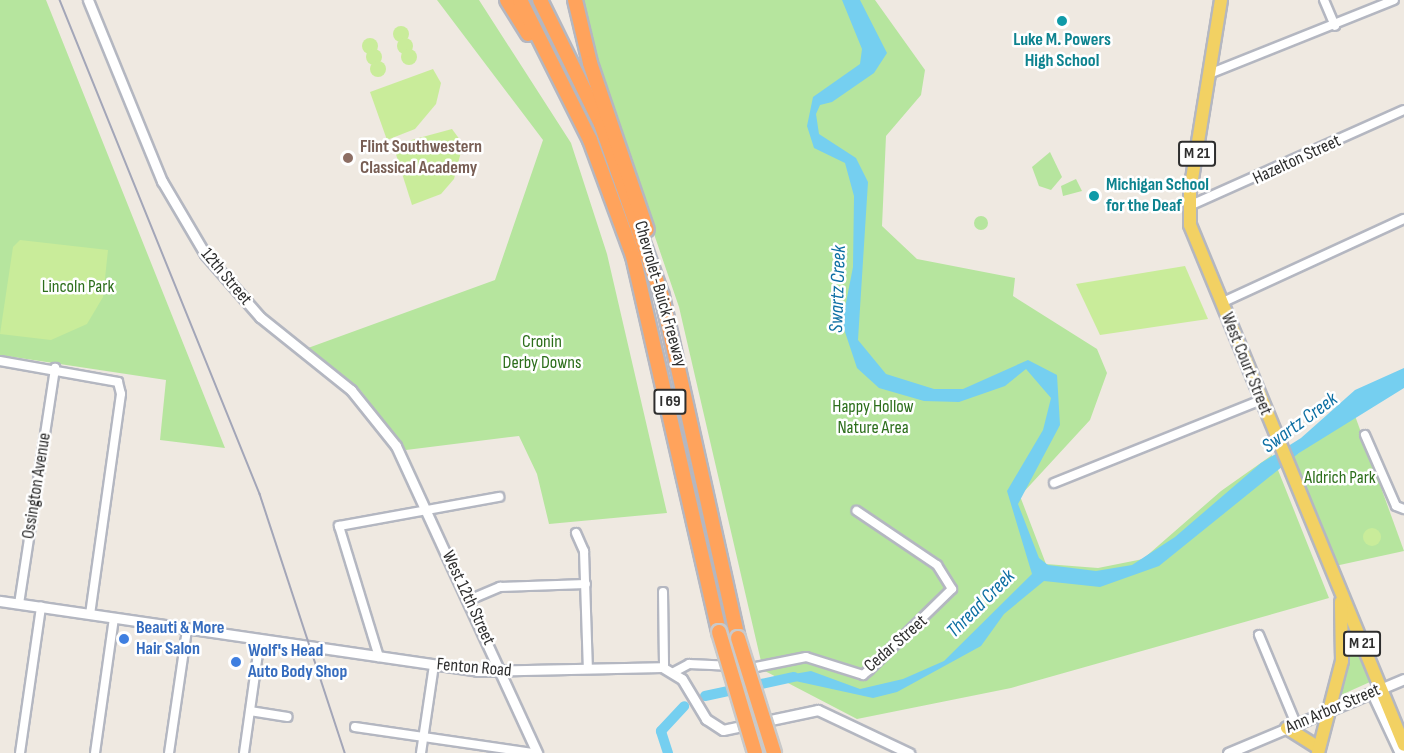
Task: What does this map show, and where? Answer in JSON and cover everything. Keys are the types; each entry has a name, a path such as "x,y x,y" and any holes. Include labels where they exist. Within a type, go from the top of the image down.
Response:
{"highway":[{"path":"507,0 604,176"},
{"name":"Chevrolet-Buick Freeway","path":"520,0 604,176 657,343 719,633 755,753"},
{"name":"Chevrolet-Buick Freeway","path":"540,0 601,124 662,296 738,638 774,753"},
{"path":"575,0 594,76 641,203 662,296"}],"main road":[{"name":"West Court Street","path":"1221,0 1189,206 1193,235 1262,400 1376,691 1404,745"},
{"name":"M 21","path":"1318,750 1326,712 1342,661 1341,602"},
{"path":"1291,726 1318,750"}],"street":[{"name":"12th Street","path":"88,0 158,172 193,237 254,311 370,410 400,452 427,509"},
{"path":"1324,0 1335,26"},
{"path":"1209,74 1335,26 1394,0"},
{"name":"Hazelton Street","path":"1189,206 1404,110"},
{"path":"1221,303 1404,219"},
{"path":"0,361 116,379 118,384 90,614"},
{"name":"Ossington Avenue","path":"19,604 55,368"},
{"path":"1054,483 1262,400"},
{"path":"1365,435 1401,509"},
{"path":"379,657 339,526 499,497"},
{"name":"West 12th Street","path":"427,509 502,672 536,753"},
{"name":"Cedar Street","path":"669,670 689,664 756,667 806,657 863,675 869,670 952,589 937,565 857,511"},
{"path":"576,533 586,584 588,669"},
{"path":"469,600 500,587 586,584"},
{"path":"663,592 669,670 709,722 723,730 814,710 894,750 909,753"},
{"name":"Fenton Road","path":"0,601 434,665 502,672 588,669 669,670"},
{"path":"20,753 41,607"},
{"path":"95,753 114,618"},
{"path":"169,753 187,629"},
{"path":"1259,635 1291,726"},
{"path":"244,753 260,639"},
{"path":"421,753 434,665"},
{"name":"Ann Arbor Street","path":"1228,753 1404,679"},
{"path":"1376,691 1400,753"},
{"path":"250,711 288,717"},
{"path":"355,727 536,753"}],"green space":[{"name":"Lincoln Park","path":"0,0 46,0 225,448 160,440 166,380 0,355"},
{"name":"Cronin Derby Downs","path":"437,0 479,0 571,143 607,254 667,513 549,524 537,474 519,436 406,450 361,391 308,348 495,280 543,140"},
{"name":"Happy Hollow Nature Area","path":"580,0 875,0 925,70 921,95 886,136 882,226 917,259 1015,278 1013,296 1097,349 1107,373 1090,420 1020,496 1046,564 1098,568 1143,559 1221,491 1272,455 1329,598 1011,688 857,719 763,670 679,307 591,50"},
{"path":"401,26 407,28 409,34 407,40 401,42 395,40 393,34 395,28"},
{"path":"370,38 376,40 378,46 376,52 370,54 364,52 362,46 364,40"},
{"path":"405,38 411,40 413,46 411,52 405,54 399,52 397,46 399,40"},
{"path":"374,49 380,51 382,57 380,63 374,65 368,63 366,57 368,51"},
{"path":"409,49 415,51 417,57 415,63 409,65 403,63 401,57 403,51"},
{"path":"378,61 384,63 386,69 384,75 378,77 372,75 370,69 372,63"},
{"path":"433,69 441,83 436,104 415,129 387,140 370,92"},
{"path":"452,129 463,144 454,179 441,194 412,205 393,145"},
{"path":"1050,152 1062,177 1051,190 1039,186 1032,167"},
{"path":"1076,179 1082,191 1063,196 1061,186"},
{"path":"978,216 984,216 988,223 984,230 978,230 974,226 974,220"},
{"path":"20,240 108,250 103,297 87,324 51,340 0,334 13,247"},
{"path":"1185,266 1208,319 1100,335 1076,284"},
{"name":"Aldrich Park","path":"1354,413 1404,551 1335,566 1293,457"},
{"path":"1368,528 1376,528 1381,533 1379,544 1368,546 1363,541 1363,533"},
{"path":"1352,638 1370,682 1341,695 1348,665"}],"water":[{"path":"842,0 860,0 887,53 874,73 832,102 820,105 816,114 819,134 856,158 868,182 858,340 886,374 934,389 963,389 1028,360 1057,375 1060,425 1018,504 1039,558 1048,565 1096,571 1132,565 1175,537 1261,463 1301,438 1355,390 1404,368 1404,388 1299,453 1159,566 1100,587 1044,581 1004,614 981,646 897,692 873,698 777,677 811,671 860,689 903,679 944,661 1032,574 1007,491 1043,430 1051,398 1026,369 1005,386 959,402 924,401 879,388 857,368 842,323 853,267 854,196 845,163 814,148 807,126 813,97 860,64 862,49"}],"waterway":[{"name":"Thread Creek","path":"705,696 794,677"},
{"name":"Thread Creek","path":"668,753 661,731 684,706"}],"railway":[{"path":"60,0 260,494 345,753"}],"place":[{"name":"Luke M. Powers High School","path":"1062,21"},
{"name":"Flint Southwestern Classical Academy","path":"348,158"},
{"name":"Michigan School for the Deaf","path":"1094,196"},
{"name":"Beauti & More Hair Salon","path":"124,639"},
{"name":"Wolf's Head Auto Body Shop","path":"236,662"}],"water label":[{"name":"Swartz Creek","path":"838,289"},
{"name":"Swartz Creek","path":"1300,423"}]}
